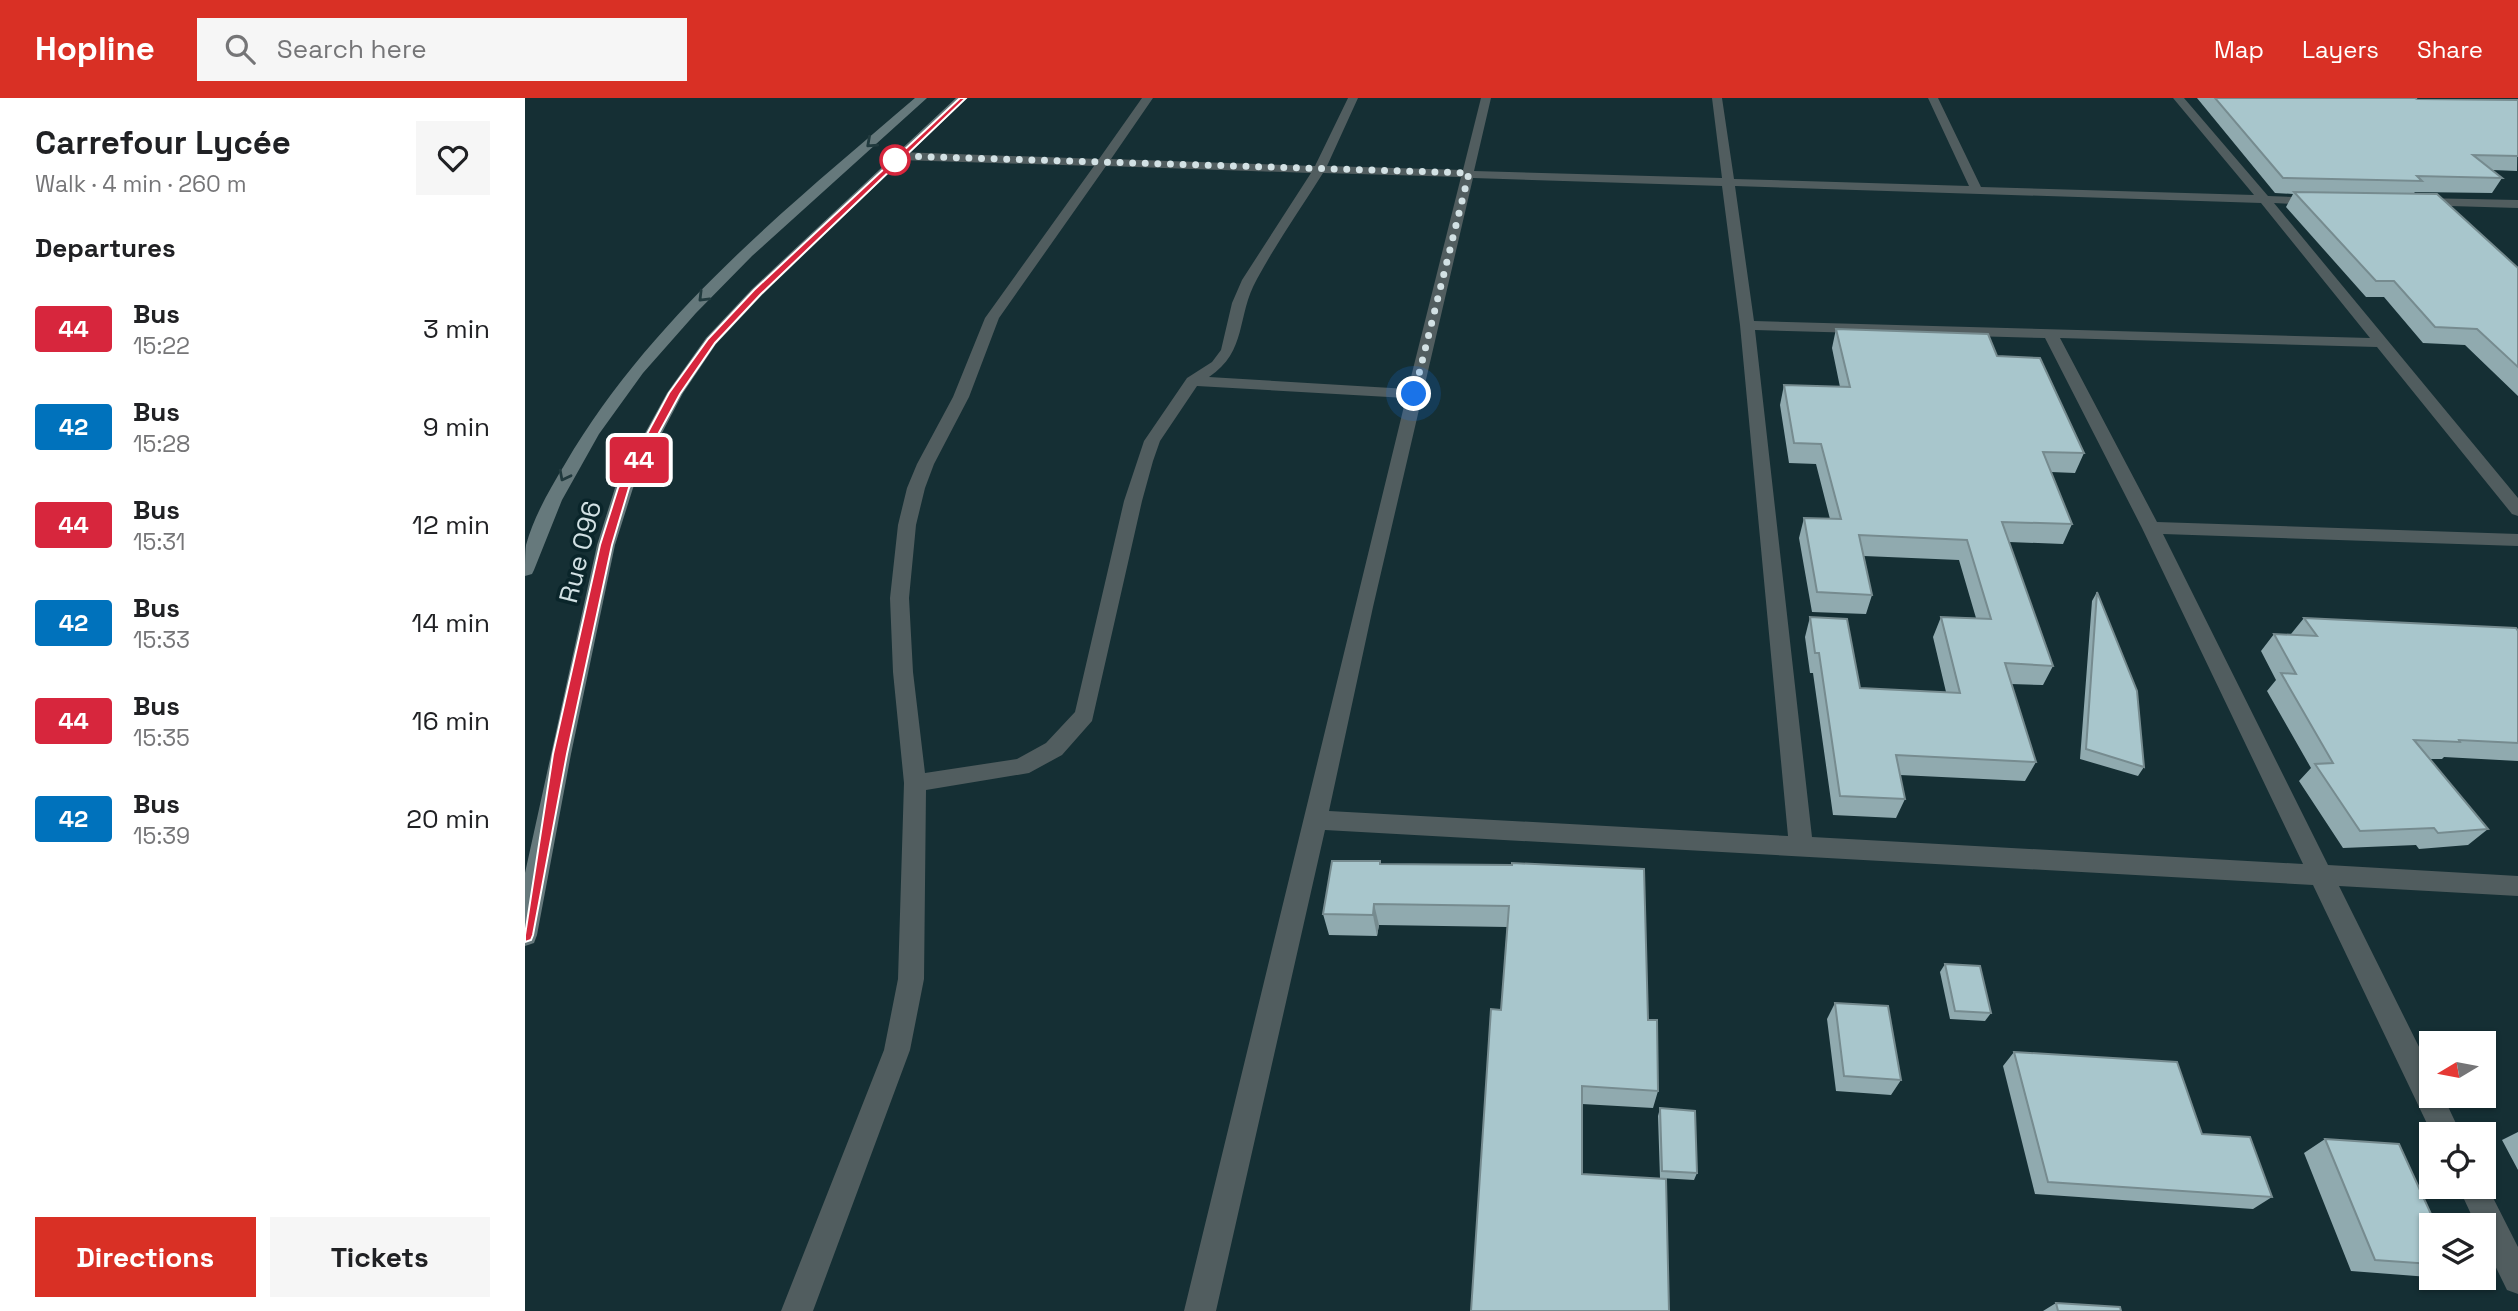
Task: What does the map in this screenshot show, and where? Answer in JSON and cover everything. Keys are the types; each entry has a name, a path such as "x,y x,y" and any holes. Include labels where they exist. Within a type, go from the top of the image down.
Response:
{"main road":[{"name":"Rue O96","path":"525,570 537,531 572,462 618,396 683,317 723,277 922,98"},
{"name":"Rue O96","path":"525,935 563,741 606,545 624,488 675,393 711,341 757,292 962,98"}],"street":[{"path":"797,1311 897,1050 911,979 915,783 898,605 903,545 916,488 926,460 961,396 979,341 992,318 1149,98"},
{"path":"915,783 1021,767 1054,749 1085,715 1133,501 1152,441 1193,381 1217,365 1228,350 1239,303 1249,280 1320,168 1353,98"},
{"path":"1200,1311 1414,394 1486,98"},
{"path":"1717,98 1747,325 1801,847"},
{"path":"1933,98 1977,191"},
{"path":"2178,98 2265,200 2518,510"},
{"path":"899,156 2332,201"},
{"path":"2411,202 2518,204"},
{"path":"1747,325 2049,331 2382,343"},
{"path":"2049,331 2151,528 2441,1122"},
{"path":"1193,381 1414,394"},
{"path":"2151,528 2518,540"},
{"path":"1316,820 2518,886"},
{"path":"2478,1199 2518,1279"}],"building":[{"path":"2215,98 2518,100 2518,156 2473,155 2502,178 2417,176 2422,181 2283,178"},
{"path":"2294,192 2437,194 2518,268 2518,367 2477,329 2435,327 2394,281 2376,281"},
{"path":"1836,329 1988,334 1997,356 2040,358 2084,453 2043,452 2072,524 2002,522 2053,666 2005,663 2036,762 1896,755 1905,799 1840,796 1819,653 1815,653 1810,617 1847,619 1860,688 1960,693 1941,617 1991,619 1967,540 1859,535 1872,595 1817,592 1804,518 1841,519 1821,444 1794,443 1784,385 1850,387"},
{"path":"2097,592 2137,691 2144,767 2086,749"},
{"path":"2304,618 2516,628 2518,743 2414,740 2488,829 2438,833 2434,828 2360,831 2315,764 2333,763 2281,673 2296,674 2274,634 2317,636"},
{"path":"1332,861 1380,861 1380,864 1512,863 1644,869 1648,1020 1657,1020 1658,1091 1582,1086 1582,1174 1666,1179 1669,1311 1471,1311 1491,1009 1501,1010 1509,906 1374,904 1373,915 1323,914"},
{"path":"1945,964 1980,966 1991,1013 1955,1011"},
{"path":"1835,1003 1888,1006 1901,1080 1844,1076"},
{"path":"2014,1052 2177,1062 2202,1134 2250,1137 2272,1197 2048,1182"},
{"path":"1660,1108 1695,1111 1697,1173 1662,1171"},
{"path":"2325,1139 2399,1144 2419,1188 2419,1199 2424,1199 2431,1213 2419,1213 2419,1263 2375,1260"},
{"path":"2056,1303 2120,1307 2121,1311 2058,1311"}],"bus line":[{"name":"44","path":"525,935 560,754 606,545 624,488 675,393 711,341 757,292 962,98"}],"route":[{"path":"895,160 899,156 1469,173 1456,215 1441,289 1414,394"}]}
